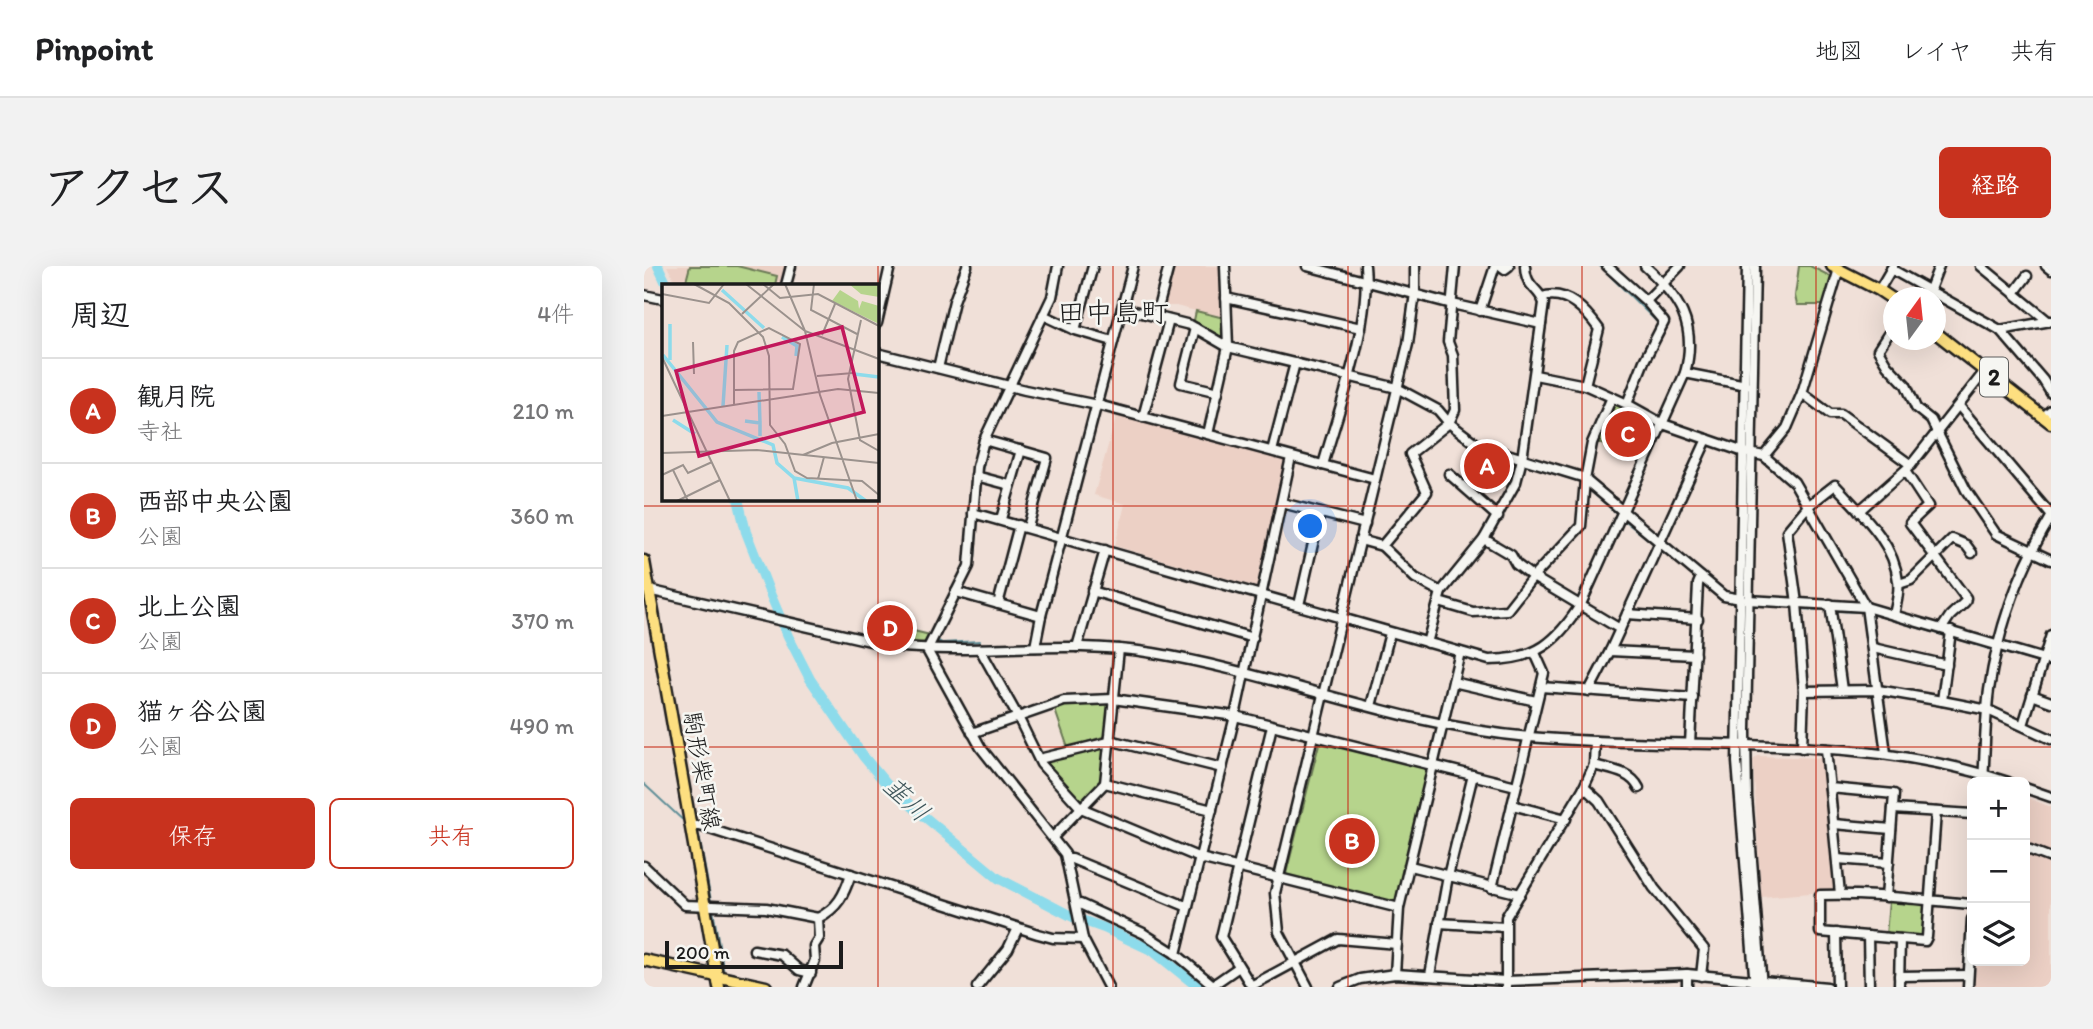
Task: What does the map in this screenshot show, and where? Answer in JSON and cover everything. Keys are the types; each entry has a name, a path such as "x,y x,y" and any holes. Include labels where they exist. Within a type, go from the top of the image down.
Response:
{"main road":[{"path":"1835,268 1883,292"},
{"name":"2","path":"1946,341 2048,417"},
{"name":"駒形柴町線","path":"644,561 718,982"},
{"path":"644,960 718,982 766,987"}],"street":[{"path":"786,284 791,266"},
{"path":"878,319 890,266"},
{"path":"938,368 954,300 967,266"},
{"path":"927,650 969,566 976,476 984,440 1054,292 1058,266"},
{"path":"1075,330 1093,266"},
{"path":"1035,647 1133,266"},
{"path":"1156,316 1169,266"},
{"path":"1208,434 1228,347 1225,266"},
{"path":"1307,266 1541,324"},
{"path":"1322,465 1361,328 1367,280 1365,266"},
{"path":"1308,987 1279,932 1275,893 1408,344 1415,293 1415,266"},
{"path":"1382,546 1427,492 1410,454 1449,422 1455,410 1452,355 1448,342 1455,266"},
{"path":"1480,311 1495,266"},
{"path":"1501,266 1505,269 1509,266"},
{"path":"1427,643 1440,597 1485,539 1516,482 1522,459 1545,303 1526,279 1525,266"},
{"path":"1608,266 1646,301 1664,322 1644,361 1627,404"},
{"path":"973,513 1489,660 1507,660 1535,653 1566,628 1581,604 1685,373 1690,344 1686,322 1678,302 1645,266"},
{"path":"1646,301 1680,266"},
{"path":"1747,266 1748,453"},
{"path":"1755,266 1742,746 1758,984"},
{"path":"1931,287 1939,266"},
{"path":"1981,266 2049,321"},
{"path":"2046,266 2051,270"},
{"path":"1765,456 1787,428 1802,393 1835,268"},
{"path":"1880,290 1892,268 1921,287"},
{"path":"2014,293 2027,276"},
{"path":"1542,297 1551,294 1583,307 1600,329 1585,385"},
{"path":"644,295 662,299"},
{"path":"1226,298 1361,328"},
{"path":"1946,301 2000,330 2051,393"},
{"path":"1122,307 1195,328 1228,347 1397,388 1438,410 1478,445 1560,468 1582,477 1724,596 1744,600 1866,607 2047,660"},
{"path":"1043,316 1075,330 1113,341"},
{"path":"1143,417 1169,320"},
{"path":"2000,330 2049,321"},
{"path":"1195,328 1181,383 1218,392"},
{"path":"1883,342 1878,350 1887,365 1906,385 1916,408 1931,420 1966,489 1996,534 2051,560"},
{"path":"878,353 1097,405 1375,479"},
{"path":"1272,452 1295,363"},
{"path":"1859,511 1908,468 1985,371"},
{"path":"1685,373 1746,385"},
{"path":"1535,375 1585,385 1663,424 1748,453 1765,456 1794,482 1866,607 1886,753"},
{"path":"1802,393 1830,414 1840,414 1908,468 1928,506 1910,523 1966,598 1950,616 1942,701"},
{"path":"1360,540 1382,546 1415,578 1440,597 1473,612 1507,610 1533,577 1581,526 1592,443 1612,397"},
{"path":"1959,406 2051,516 2013,596 1998,645 1988,710 1983,777"},
{"path":"1589,691 1707,439"},
{"path":"984,440 1047,458 1028,527"},
{"path":"1001,519 1021,450"},
{"path":"1176,954 1245,674 1291,457"},
{"path":"1449,474 1498,517"},
{"path":"976,476 1010,485"},
{"path":"1802,748 1804,691 1797,603 1787,531 1808,506 1835,485 1859,511 1892,555 1899,584 1894,615"},
{"path":"1282,503 1365,524"},
{"path":"1298,605 1320,513"},
{"path":"998,604 1018,525"},
{"path":"1485,539 1511,555 1516,564 1533,577 1620,629"},
{"path":"1899,584 1911,580 1952,539 1966,545 1972,553"},
{"path":"1077,647 1105,550"},
{"path":"1690,744 1698,584 1701,577"},
{"path":"647,589 856,639 927,650 1077,647 1119,649 1204,663 1443,724 1528,737 1886,753 1979,777"},
{"path":"1092,591 1253,638"},
{"path":"956,592 1041,616"},
{"path":"1830,604 1842,690"},
{"path":"1627,614 1698,619"},
{"path":"1371,706 1390,633"},
{"path":"2022,725 2047,660 2051,635"},
{"path":"1873,648 1947,665"},
{"path":"980,649 1044,768 1081,808 1200,858 1399,908"},
{"path":"1053,838 1105,783 1119,649"},
{"path":"927,650 972,733 1000,774 1067,859 1083,939 1108,987"},
{"path":"1610,651 1695,655"},
{"path":"1395,974 1399,908 1460,652"},
{"path":"1492,888 1544,673 1535,653"},
{"path":"1453,682 1536,701"},
{"path":"1541,687 1693,698"},
{"path":"1804,691 1878,690 1942,701 1988,710 2051,738"},
{"path":"2032,695 2051,702"},
{"path":"972,733 1064,701 1113,699 1235,716 1516,786"},
{"path":"1272,726 1221,937 1238,967 1251,987 1338,939 1397,944"},
{"path":"1039,759 1109,741 1222,768"},
{"path":"1506,984 1506,917 1584,787 1594,765 1595,741"},
{"path":"1826,749 1840,894"},
{"path":"1594,765 1634,779 1639,788"},
{"path":"1430,975 1448,876 1473,775"},
{"path":"1105,783 1212,810"},
{"path":"1584,787 1599,801 1654,888 1704,949 1702,976"},
{"path":"1830,788 1894,794 1886,897"},
{"path":"2030,790 2051,797"},
{"path":"1512,805 1566,818"},
{"path":"1893,809 1967,814"},
{"path":"1936,812 1930,901 1925,941 1820,932 1819,895 1840,894 1886,897 1930,901 1967,904"},
{"path":"1833,824 1891,829"},
{"path":"691,826 700,826 1047,937 1083,939"},
{"path":"2030,850 2051,858"},
{"path":"1067,859 1188,907"},
{"path":"1837,859 1889,863"},
{"path":"644,866 685,905 766,908 818,918 834,908 844,897 851,874"},
{"path":"1410,866 1520,894"},
{"path":"1077,907 1080,904 1143,933 1176,954 1213,985 1238,967"},
{"path":"804,987 816,960 814,946 819,938 818,918"},
{"path":"1439,923 1505,927"},
{"path":"977,987 1008,949 1018,928"},
{"path":"1836,933 1837,987"},
{"path":"1868,936 1868,987"},
{"path":"1899,987 1900,939"},
{"path":"754,950 782,956 799,970 811,973"},
{"path":"1968,987 1969,966"},
{"path":"1340,987 1360,979 1395,974 1430,975 1506,984 1540,984 1687,974 1758,984 1827,987"},
{"path":"1687,974 1687,987"},
{"path":"1899,975 1968,975"},
{"path":"1622,987 1623,977"}],"shaded area":[{"path":"667,266 785,266 780,284 676,284"},
{"path":"1171,266 1222,266 1224,318 1176,306 1161,306"},
{"path":"1117,414 1285,459 1260,588 1115,546 1125,504 1094,495"},
{"path":"1758,756 1824,758 1837,891 1761,897 1753,760"},
{"path":"2030,799 2051,807 2051,854 2030,846"},
{"path":"2030,853 2051,861 2051,987 1974,987 1976,966 2030,966"}],"green space":[{"path":"690,266 737,266 777,276 775,284 685,284"},
{"path":"1799,266 1810,266 1832,277 1825,305 1797,305 1795,296"},
{"path":"1196,311 1224,318 1224,339 1221,341 1193,325"},
{"path":"1619,403 1657,424 1640,462 1599,443 1615,404"},
{"path":"877,622 930,635 926,644 874,637"},
{"path":"1108,702 1110,704 1106,736 1068,748 1054,707"},
{"path":"1320,740 1426,767 1428,770 1395,903 1286,874"},
{"path":"1103,745 1105,748 1101,783 1082,803 1045,761"},
{"path":"1889,901 1926,904 1923,938 1886,935"}],"waterway":[{"name":"韮川","path":"658,266 667,284"},
{"path":"1600,266 1659,324"},
{"path":"1055,299 1059,292 1061,271"},
{"path":"1631,384 1650,342"},
{"path":"990,439 1011,393"},
{"path":"1589,480 1596,445 1614,403"},
{"path":"981,476 988,444"},
{"path":"978,511 980,481"},
{"path":"1588,489 1615,512"},
{"name":"韮川","path":"738,500 746,532 769,591 810,679 863,756 889,787 998,878 1073,917 1153,951 1198,987"},
{"path":"961,592 975,559 978,516"},
{"path":"1626,522 1654,544"},
{"path":"1661,550 1694,577"},
{"path":"1704,585 1719,598 1734,603"},
{"path":"959,597 937,640 942,643 980,641"},
{"path":"1801,609 1819,610"},
{"path":"1836,611 1862,612"},
{"path":"1872,614 1949,637"},
{"path":"1954,638 1992,650"},
{"path":"1241,669 1246,647"},
{"path":"2001,652 2039,663"},
{"path":"2045,665 2051,667"},
{"path":"1231,713 1240,674"},
{"path":"1219,764 1230,719"},
{"path":"1035,742 1040,753"},
{"path":"1209,805 1217,770"},
{"path":"644,784 687,824"},
{"path":"1196,852 1207,810"},
{"path":"696,832 711,901"},
{"path":"1185,901 1195,858"},
{"path":"713,910 724,974"},
{"path":"1168,962 1172,953"}],"place":[{"name":"北上公園","path":"1628,434"},
{"name":"観月院","path":"1487,466"},
{"name":"猫ヶ谷公園","path":"890,628"},
{"name":"西部中央公園","path":"1352,841"}],"district":[{"name":"田中島町","path":"1113,312"}]}
